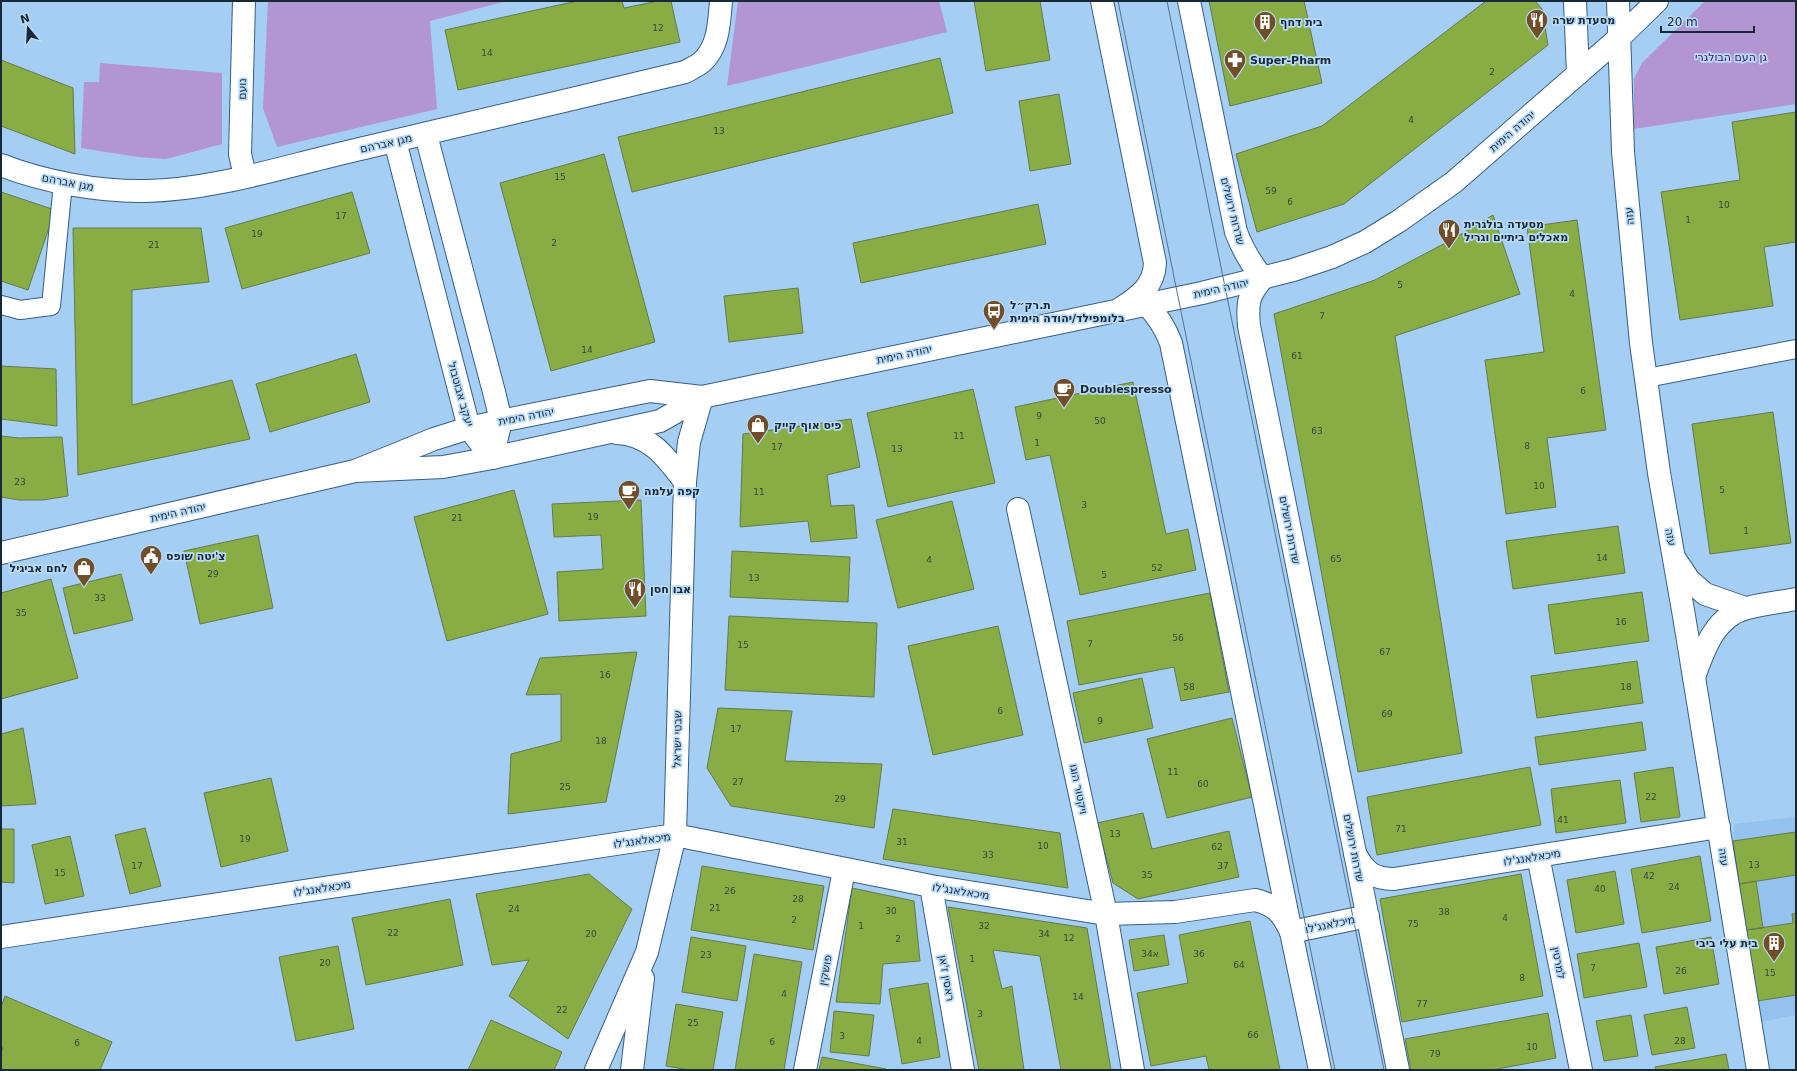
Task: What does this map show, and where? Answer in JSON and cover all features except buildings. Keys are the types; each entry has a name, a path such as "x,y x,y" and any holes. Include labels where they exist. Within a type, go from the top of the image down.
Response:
{"street":[{"name":"נועם","path":"244,1 240,154 245,176"},
{"path":"1102,1 1155,263 1154,273 1150,283 1138,297 1120,309"},
{"name":"שדרות ירושלים","path":"1189,1 1236,232 1243,251 1251,264 1263,278 1253,290 1249,298 1247,309 1249,326 1356,853 1398,1070"},
{"path":"1575,1 1578,74"},
{"name":"עזה","path":"1618,1 1623,152 1641,343 1659,473 1675,559 1758,1070"},
{"name":"יהודה הימית","path":"355,471 443,467 608,433 660,421 702,397 1202,293 1293,270 1332,257 1366,242 1400,221 1454,182 1620,37 1657,1"},
{"name":"מגן אברהם","path":"1,165 63,183 145,191 174,189 245,176 426,135 685,72 701,63 711,51 718,32 719,2"},
{"path":"426,135 501,421 492,458"},
{"name":"יעקב אבוטבול","path":"395,141 469,428 492,458"},
{"path":"1146,304 1158,316 1166,329 1171,343 1320,1070"},
{"name":"יהודה הימית","path":"1,553 355,471 434,439 469,428 650,391 702,397"},
{"name":"שבטי ישראל","path":"596,1070 647,952 675,835 685,482 689,442 702,397"},
{"path":"608,433 635,435 646,440 665,455 685,482"},
{"name":"ויקטור הוגו","path":"1018,509 1106,914 1133,1070"},
{"path":"1675,559 1689,580 1705,594 1745,608"},
{"path":"1694,676 1702,654 1713,632 1723,620 1745,608 1796,599"},
{"name":"מיכאלאנג'לו","path":"1356,853 1362,866 1372,876 1394,879 1719,827"},
{"name":"מיכאלאנג'לו","path":"1,937 675,835 930,886 1106,914 1175,912 1255,900 1268,903 1277,910 1285,919 1291,932"},
{"name":"למרטין","path":"1538,856 1581,1070"},
{"name":"פושקין","path":"805,1070 844,870"},
{"name":"ראסין ז'אן","path":"930,886 963,1070"},
{"name":"מיכלאנג'לו","path":"1291,932 1368,916"},
{"path":"632,1070 647,952"}],"lane":[{"path":"1,305 20,310 51,306 63,183"},
{"path":"1647,378 1796,349"}],"shaded area":[{"path":"1796,817 1796,1015 1761,1022 1733,841 1735,824"}],"green space":[{"path":"268,1 507,1 430,21 437,109 277,147 263,108"},
{"path":"738,1 939,1 947,32 727,86"},
{"name":"גן העם הבולגרי","path":"1705,1 1796,1 1796,104 1634,129 1634,79 1642,63"},
{"path":"100,63 222,73 222,144 166,159 138,157 81,148 84,82 99,82"}],"tram line":[{"path":"1118,1 1335,1070"},
{"path":"1167,1 1384,1070"}],"place":[{"name":"מסעדת שרה","path":"1537,40"},
{"name":"בית דחף","path":"1265,42"},
{"name":"Super-Pharm","path":"1235,80"},
{"name":"מסעדה בולגרית מאכלים ביתיים וגריל","path":"1449,250"},
{"name":"ת.רק״ל בלומפילד/יהודה הימית","path":"994,330"},
{"name":"Doublespresso","path":"1064,408"},
{"name":"פיס אוף קייק","path":"758,444"},
{"name":"קפה עלמה","path":"629,510"},
{"name":"צ'יטה שופס","path":"151,576"},
{"name":"לחם אביגיל","path":"84,588"},
{"name":"אבו חסן","path":"635,608"},
{"name":"בית עלי ביבי","path":"1774,962"}]}
